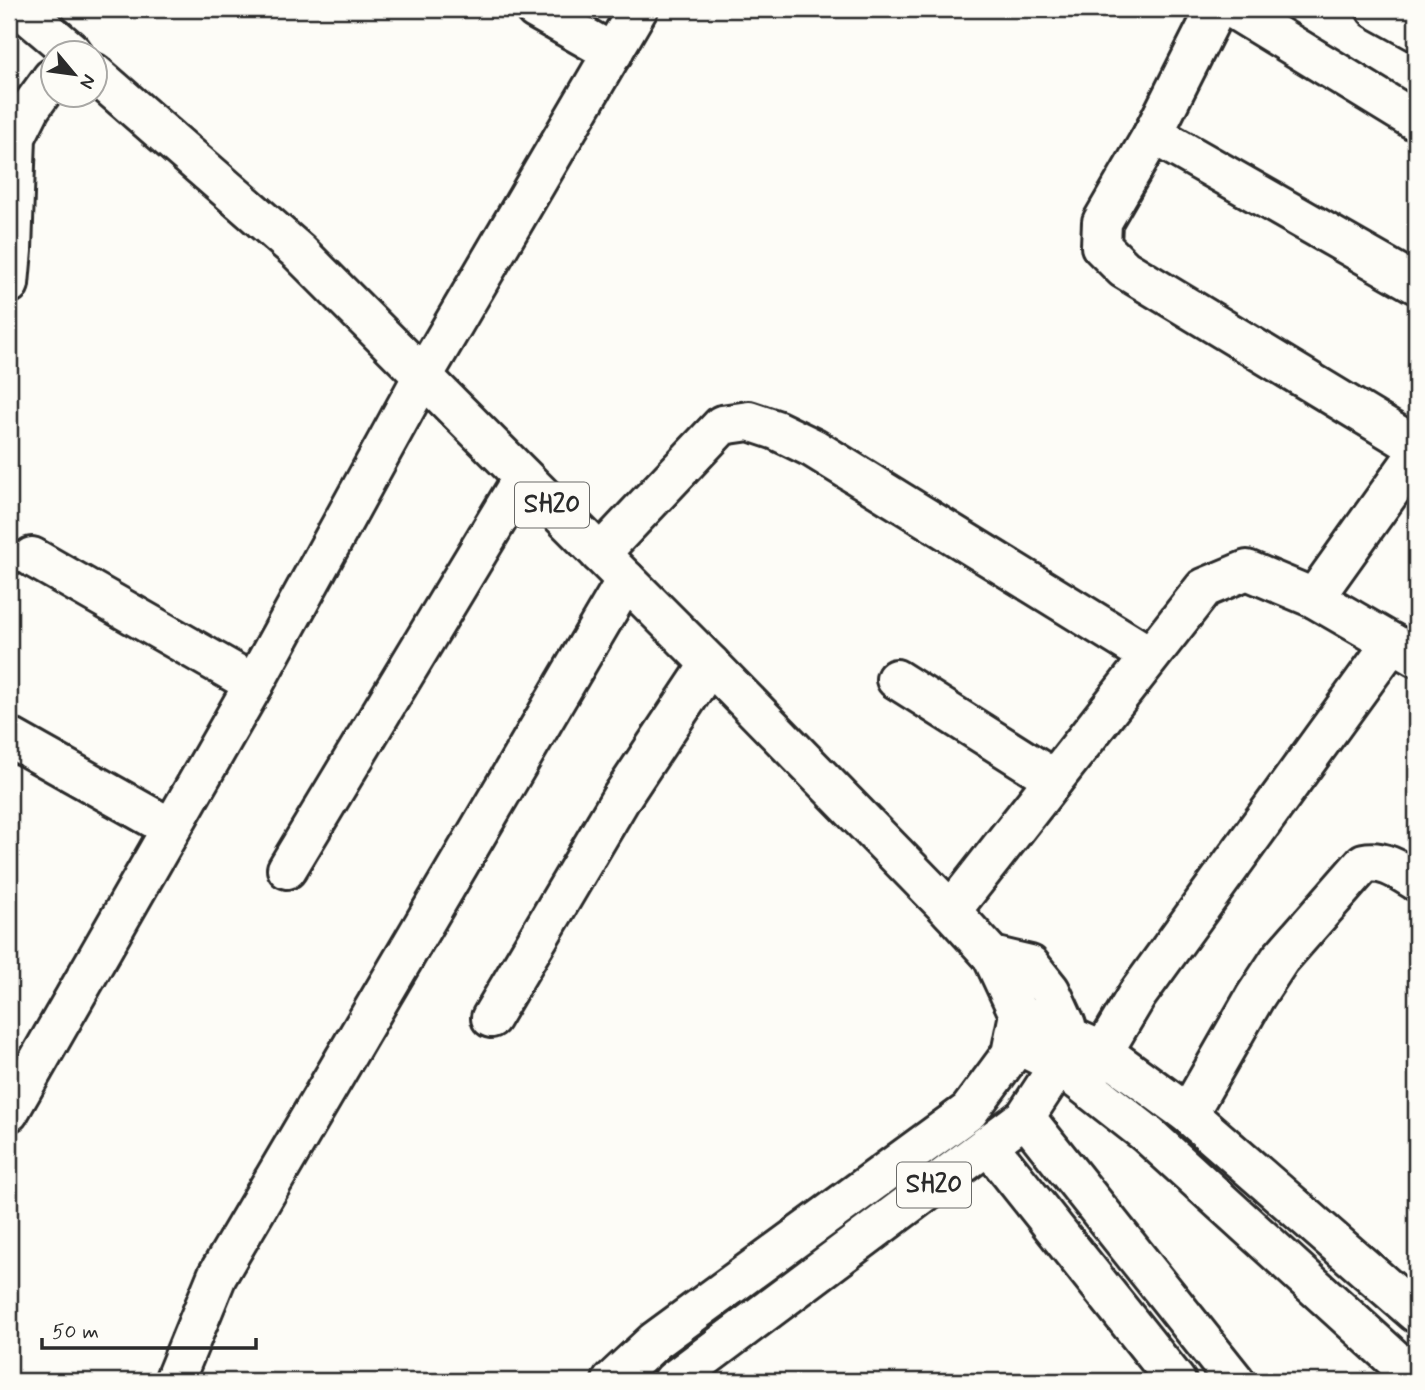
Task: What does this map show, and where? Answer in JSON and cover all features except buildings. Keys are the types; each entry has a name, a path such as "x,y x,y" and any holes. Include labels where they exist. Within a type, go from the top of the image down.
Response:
{"street":[{"path":"535,9 613,53"},
{"path":"9,1112 254,684 423,376 638,9"},
{"path":"1216,9 1153,134 1102,222 1101,246 1124,269 1416,446"},
{"path":"1233,9 1416,121"},
{"path":"1376,9 1416,31"},
{"path":"35,13 58,38"},
{"name":"SH20","path":"108,84 298,251 710,664 992,956 1016,1028 1011,1054 969,1111 655,1341 612,1381"},
{"path":"9,284 16,137 38,97"},
{"path":"1153,134 1416,284"},
{"path":"174,1381 217,1276 613,567 722,425 749,421 776,430 813,448 1150,656"},
{"path":"1314,598 1416,455"},
{"path":"287,869 523,477"},
{"path":"32,557 254,684"},
{"path":"951,911 1204,588 1247,570 1314,598 1404,650 1137,995 1078,1059"},
{"path":"491,1018 621,797 710,664"},
{"path":"896,680 1054,779"},
{"path":"9,737 171,828"},
{"path":"1188,1114 1255,997 1280,960 1364,863 1375,861 1416,881"},
{"path":"992,956 1030,965 1050,990 1078,1059 1147,1134 1416,1379"},
{"path":"1016,1028 1188,1114 1416,1313"},
{"name":"SH20","path":"673,1381 1025,1117 1078,1059"},
{"path":"1025,1117 1235,1381"},
{"path":"988,1145 1176,1381"}]}
